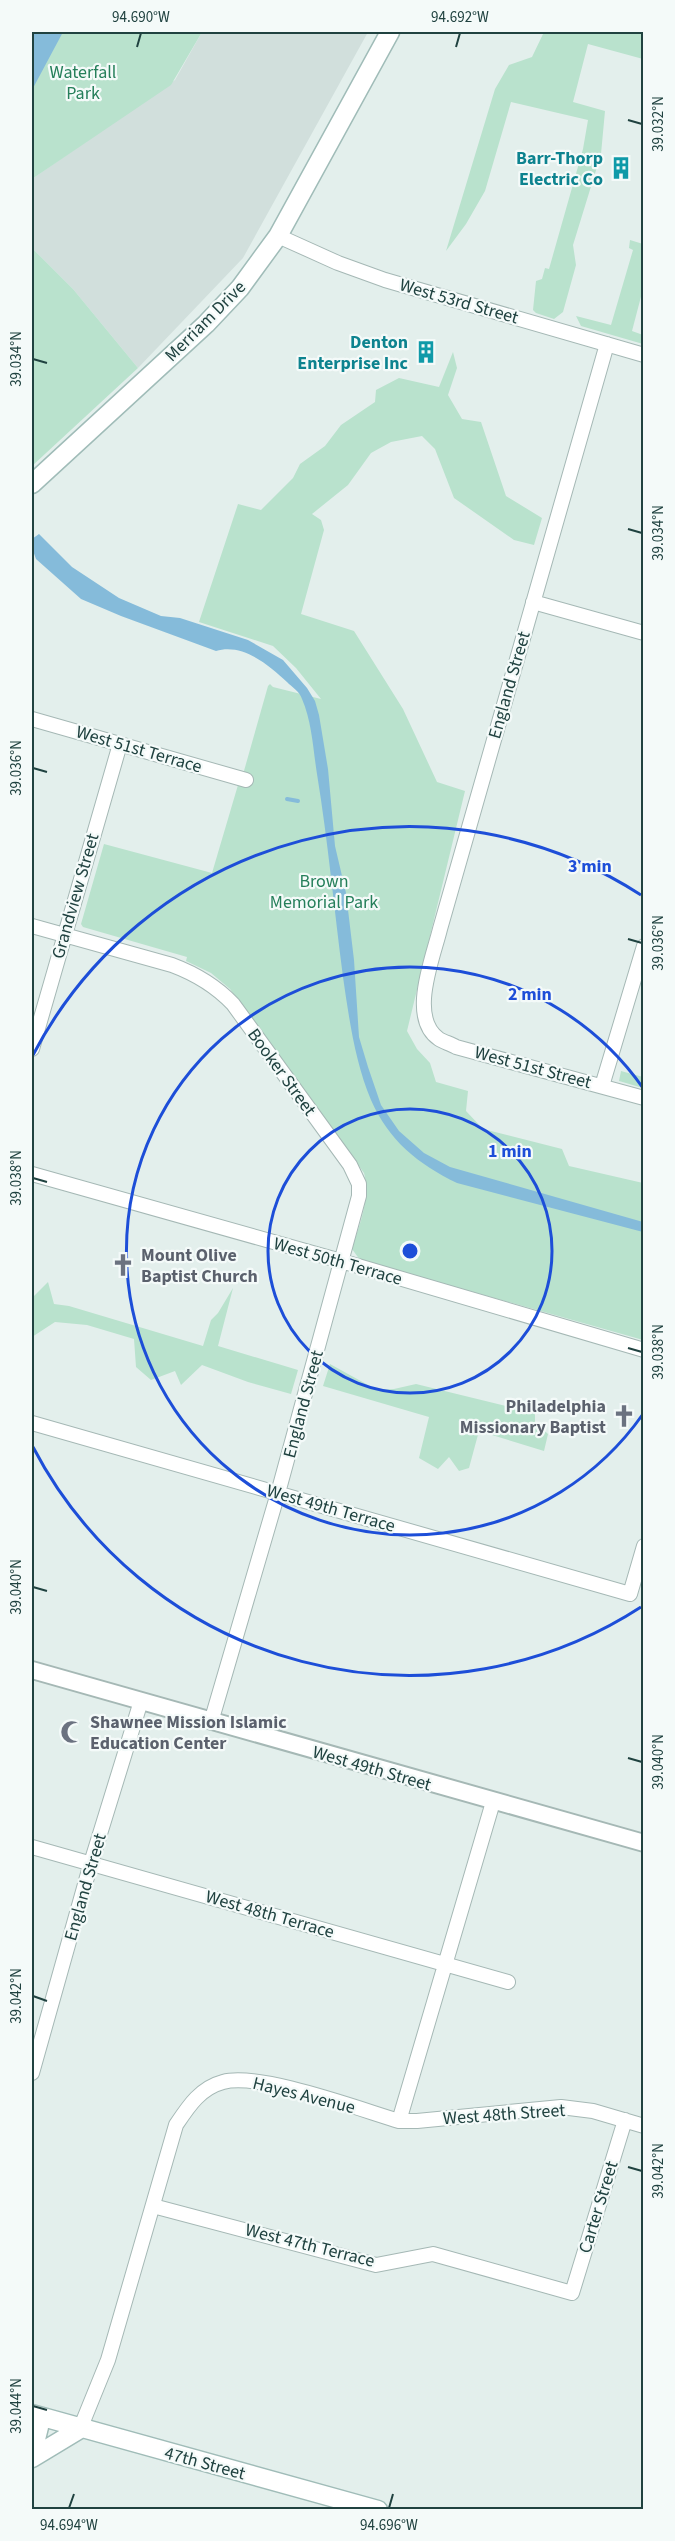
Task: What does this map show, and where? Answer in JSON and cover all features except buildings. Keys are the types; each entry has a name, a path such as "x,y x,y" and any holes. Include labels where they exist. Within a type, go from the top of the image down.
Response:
{"main road":[{"name":"Merriam Drive","path":"32,484 206,324 240,288 278,236 390,32"},
{"name":"47th Street","path":"32,2414 368,2508"},
{"path":"32,2414 39,2427 32,2456"},
{"path":"32,2456 80,2428"}],"street":[{"name":"West 53rd Street","path":"278,236 385,280 644,355"},
{"name":"England Street","path":"429,1028 423,1010 425,990 440,929 607,344"},
{"path":"533,602 644,633"},
{"name":"West 51st Terrace","path":"32,719 246,780"},
{"name":"Grandview Street","path":"32,1049 120,744"},
{"path":"32,926 64,935"},
{"name":"Booker Street","path":"64,935 188,971 218,989 233,1004 350,1165 360,1188"},
{"path":"602,1086 644,946"},
{"name":"West 51st Street","path":"429,1028 439,1039 456,1047 644,1098"},
{"name":"West 50th Terrace","path":"32,1174 644,1350"},
{"name":"England Street","path":"211,1722 278,1493 360,1188"},
{"name":"West 49th Terrace","path":"32,1423 630,1594 644,1546"},
{"name":"West 49th Street","path":"32,1670 644,1843"},
{"name":"England Street","path":"32,2073 39,2022 141,1701"},
{"path":"399,2121 493,1802"},
{"name":"West 48th Terrace","path":"32,1847 508,1982"},
{"name":"Hayes Avenue","path":"80,2428 108,2360 176,2125 191,2102 206,2090 223,2082 257,2080 399,2121"},
{"name":"West 48th Street","path":"399,2121 561,2107 593,2111 644,2126"},
{"name":"Carter Street","path":"572,2293 625,2120"},
{"name":"West 47th Terrace","path":"153,2205 376,2265 433,2254 572,2293"}],"shaded area":[{"path":"202,32 368,32 243,258 138,368 73,289 32,248 32,179 175,80"}],"green space":[{"name":"Waterfall Park","path":"32,32 202,32 171,85 32,179"},
{"path":"544,32 644,32 643,59 588,44 573,102 605,111 601,154 573,245 576,265 563,312 554,319 533,310 536,281 542,279 545,268 549,269 583,149 588,120 511,102 485,191 466,224 446,251 495,89 509,65 532,57"},
{"path":"630,240 643,244 643,289 632,331 643,335 643,344 581,326 576,316 611,325 633,250 629,248"},
{"path":"32,248 73,289 138,368 32,466"},
{"name":"Brown Memorial Park","path":"453,352 457,368 448,395 462,419 481,422 506,496 542,518 534,545 514,540 454,498 435,449 422,436 391,442 371,453 348,485 312,514 321,520 324,530 301,614 354,631 403,709 437,782 465,791 407,1031 417,1049 430,1063 436,1082 468,1091 466,1111 483,1129 562,1149 569,1166 643,1183 643,1340 360,1260 352,1249 365,1202 364,1173 230,989 211,973 186,961 187,957 83,927 81,924 104,844 212,873 268,686 270,684 273,687 321,699 296,668 273,646 199,622 238,504 261,510 293,478 300,464 325,446 341,425 375,402 376,390 399,378 439,387"},
{"path":"621,1071 643,1077 643,1088 619,1081"},
{"path":"48,1282 54,1304 69,1306 203,1346 211,1320 218,1313 233,1288 218,1346 298,1370 291,1394 248,1382 202,1365 181,1385 175,1371 151,1380 136,1367 134,1339 87,1325 55,1322 32,1337 32,1298"},
{"path":"330,1364 377,1390 416,1384 535,1413 535,1422 548,1434 544,1451 479,1431 469,1468 459,1471 449,1457 438,1469 419,1458 429,1417 323,1386"}],"water":[{"path":"32,32 63,32 32,90"},
{"path":"39,534 72,567 119,598 161,616 180,618 248,640 283,660 315,701 328,769 335,846 346,893 354,960 359,1037 381,1105 399,1131 424,1153 450,1167 643,1222 643,1232 457,1183 417,1159 396,1139 378,1115 371,1100 353,1040 312,736 301,696 272,669 246,653 226,649 216,651 81,599 36,559 32,539"}],"waterway":[{"path":"287,799 298,801"}],"place":[{"name":"Barr-Thorp Electric Co","path":"621,168"},
{"name":"Denton Enterprise Inc","path":"426,352"},
{"name":"Mount Olive Baptist Church","path":"123,1265"},
{"name":"Philadelphia Missionary Baptist","path":"624,1416"},
{"name":"Shawnee Mission Islamic Education Center","path":"72,1732"}]}
